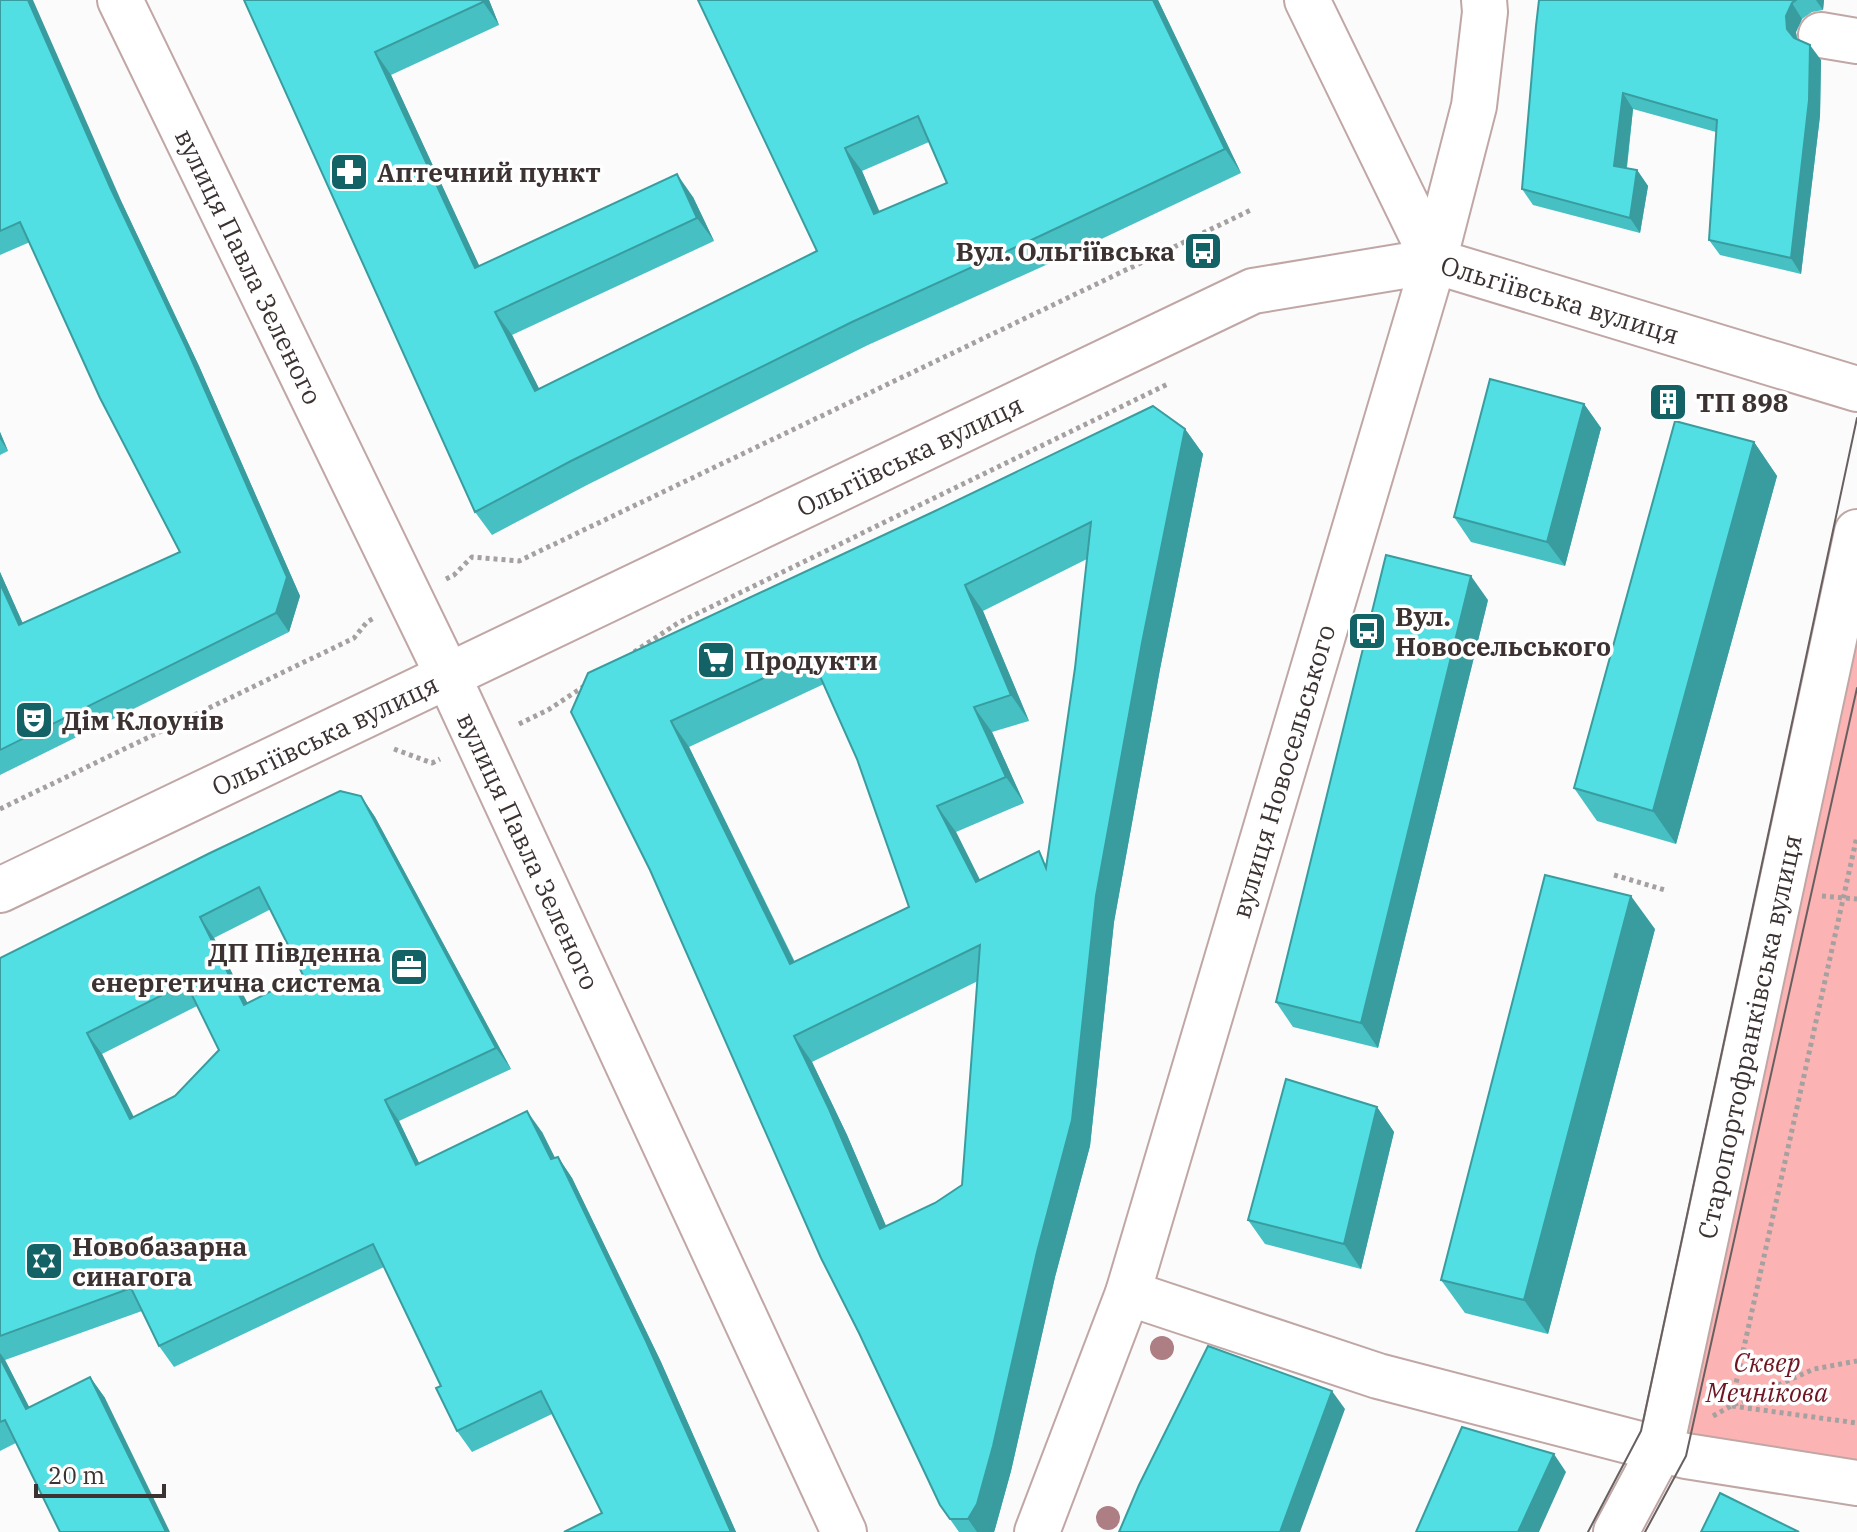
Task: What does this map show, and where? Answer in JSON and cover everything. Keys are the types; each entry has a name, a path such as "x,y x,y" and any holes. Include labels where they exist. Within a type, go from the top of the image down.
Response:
{"street":[{"name":"вулиця Павла Зеленого","path":"120,0 448,676 844,1532"},
{"path":"1307,0 1434,261"},
{"name":"вулиця Новосельського","path":"1037,1532 1128,1293 1434,261 1474,106 1484,0"},
{"name":"Ольгіївська вулиця","path":"0,890 1253,291 1434,261 1857,389"},
{"name":"Старопортофранківська вулиця","path":"1616,1532 1661,1448 1857,532"},
{"path":"1128,1293 1366,1372 1686,1456 1857,1483"}],"path":[{"path":"0,809 354,638 367,622 454,575 472,557 519,561 1253,209"},
{"path":"626,658 678,623 1178,380"},
{"path":"385,746 432,763 548,710 587,684"},
{"path":"1731,1406 1857,836"},
{"path":"1614,875 1665,890"},
{"path":"1731,1406 1814,1369 1857,1361"},
{"path":"1731,1406 1857,1423"}],"green space":[{"name":"Сквер Мечнікова","path":"1857,532 1857,1484 1661,1448"}],"building":[{"path":"0,0 28,0 287,577 276,613 0,750 0,583 19,625 180,552 100,398 20,222 0,231"},
{"path":"244,0 482,0 375,52 475,268 677,174 697,218 495,312 535,391 817,251 698,0 1153,0 1225,149 852,322 475,512","holes":["918,116 947,183 874,214 845,148"]},
{"path":"1539,0 1796,0 1786,16 1787,29 1794,38 1810,45 1809,100 1791,258 1709,240 1717,120 1623,93 1614,166 1637,170 1630,218 1522,189"},
{"path":"1490,379 1584,404 1547,542 1454,517"},
{"path":"1153,406 1185,429 1096,896 1072,1120 1037,1252 993,1446 977,1504 968,1519 950,1519 940,1505 821,1258 650,870 571,712 588,673","holes":["1091,522 1075,668 1046,868 1039,851 976,882 937,806 1006,777 974,707 1011,695 965,585","811,656 857,759 909,907 790,964 671,721","980,945 962,1185 935,1203 880,1229 794,1036"]},
{"path":"1675,421 1754,442 1653,811 1574,788"},
{"path":"1386,555 1471,576 1361,1023 1276,1002"},
{"path":"340,791 361,796 496,1048 385,1100 416,1165 527,1111 551,1159 558,1157 646,1341 731,1532 564,1532 602,1513 541,1391 457,1431 436,1388 441,1386 373,1244 159,1346 131,1288 0,1336 0,958","holes":["259,887 303,975 244,1005 200,917","186,983 219,1050 175,1096 130,1119 87,1033"]},
{"path":"1545,875 1631,896 1524,1300 1441,1280"},
{"path":"1286,1079 1377,1107 1344,1244 1248,1220"},
{"path":"1208,1346 1332,1391 1280,1532 1119,1532 1139,1485"},
{"path":"0,1358 26,1409 90,1377 166,1532 60,1532 5,1420 0,1422"},
{"path":"1462,1427 1554,1454 1518,1532 1416,1532"},
{"path":"1720,1493 1799,1532 1701,1532"}],"tram line":[{"path":"1588,1532 1641,1431 1857,418"},
{"path":"1645,1532 1686,1456 1857,688"}],"place":[{"name":"Аптечний пункт","path":"349,172"},
{"name":"Вул. Ольгіївська","path":"1203,251"},
{"name":"ТП 898","path":"1668,402"},
{"name":"Вул. Новосельського","path":"1367,631"},
{"name":"Продукти","path":"716,660"},
{"name":"Дім Клоунів","path":"34,720"},
{"name":"ДП Південна енергетична система","path":"409,967"},
{"name":"Новобазарна синагога","path":"44,1261"}]}
